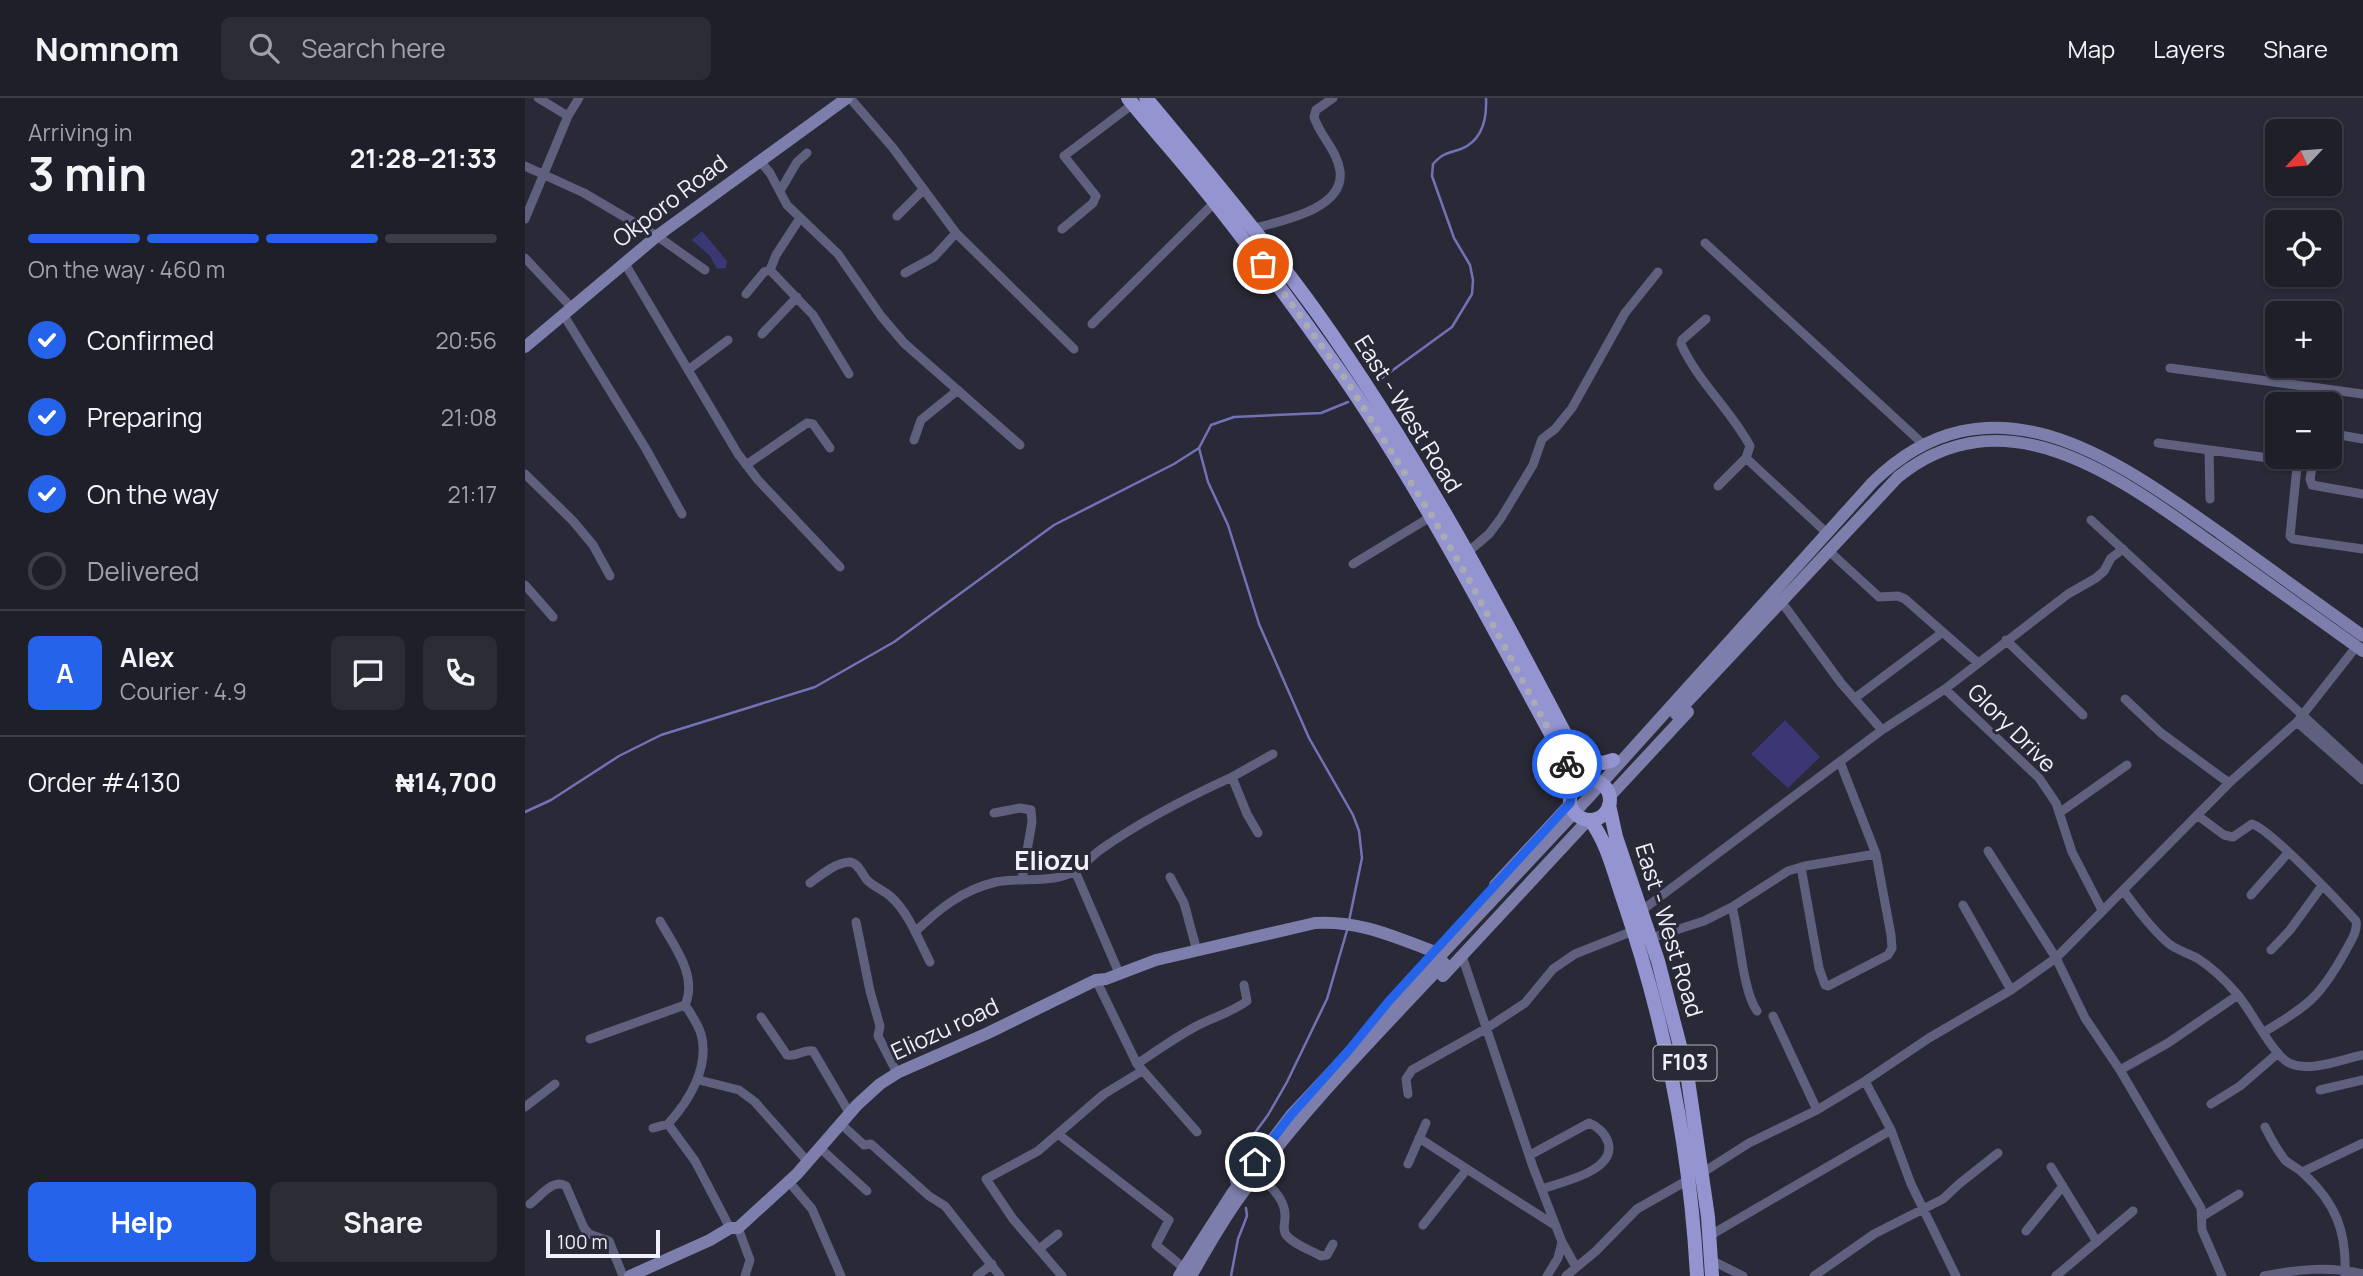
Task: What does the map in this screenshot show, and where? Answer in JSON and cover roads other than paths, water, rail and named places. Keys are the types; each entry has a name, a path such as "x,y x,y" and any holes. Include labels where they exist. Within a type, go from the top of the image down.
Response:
{"main road":[{"name":"Okporo Road","path":"525,347 657,236 849,98"},
{"name":"East - West Road","path":"1136,100 1252,229 1322,321 1397,435 1468,552 1593,780"},
{"name":"East - West Road","path":"1136,100 1263,264 1346,380 1432,516 1569,767 1572,796"},
{"path":"1184,1273 1233,1192 1275,1135 1539,857 1788,587 1828,534 1894,462 1923,443 1946,435 1986,428 2030,430 2072,442 2108,460 2184,507 2361,644"},
{"path":"1184,1273 1352,1054 1389,1001 1582,782 1593,780 1613,760 1731,633 1830,552 1898,477 1929,456 1963,443 1983,441 2027,443 2047,447 2081,460 2182,522 2361,644"},
{"path":"1352,1054 1406,1015 1589,820 1602,816 1609,801 1747,649 1783,604 1788,587"},
{"path":"1579,758 1603,763 1613,760"},
{"path":"1593,780 1603,785 1609,801"},
{"name":"F103","path":"1572,796 1578,816 1589,820"},
{"name":"East - West Road","path":"1609,801 1616,837 1651,938 1687,1073 1702,1173 1711,1276"},
{"name":"East - West Road","path":"1589,820 1610,862 1665,1042 1677,1096 1697,1276"},
{"name":"Eliozu road","path":"630,1276 734,1228 789,1182 880,1084 897,1073 1031,1013 1096,980 1106,979 1156,960 1298,926 1334,922 1363,926 1435,951"}],"street":[{"path":"538,98 568,116"},
{"path":"525,219 568,116 579,98"},
{"path":"849,98 893,148 956,233 1074,349"},
{"path":"1252,229 1323,205 1336,187 1340,171 1331,147 1314,117 1316,110 1333,98"},
{"path":"1062,229 1093,203 1096,196 1064,156 1136,100"},
{"path":"780,191 794,167 807,153"},
{"path":"760,161 787,205 838,254 881,316 904,343 1020,445"},
{"path":"525,166 584,193 657,236 705,270"},
{"path":"897,216 923,190"},
{"path":"1091,324 1215,202"},
{"path":"746,294 764,272 770,270 776,255 800,218"},
{"path":"905,273 934,257 956,233"},
{"path":"1705,243 1923,443"},
{"path":"525,258 567,310 682,514"},
{"path":"624,262 746,465 840,567"},
{"path":"770,270 813,315 849,374"},
{"path":"1468,552 1489,534 1501,518 1533,465 1542,439 1555,429 1572,408 1625,313 1658,272"},
{"path":"762,334 796,296"},
{"path":"1706,319 1682,340 1681,344 1710,391 1744,434 1750,446 1746,458 1718,486"},
{"path":"688,370 728,340"},
{"path":"2170,368 2363,394"},
{"path":"2308,392 2309,388"},
{"path":"914,440 921,420 958,390"},
{"path":"746,465 807,423 813,424 830,448"},
{"path":"2342,435 2363,439"},
{"path":"2158,443 2265,456"},
{"path":"2209,450 2210,499"},
{"path":"1746,458 1828,534"},
{"path":"2297,469 2290,536 2293,539 2363,550"},
{"path":"2312,469 2312,485 2363,494"},
{"path":"527,479 573,521 593,545 610,576"},
{"path":"1353,564 1432,516"},
{"path":"2091,520 2363,780"},
{"path":"1641,912 1882,730 1945,689 2068,594 2096,578 2111,558 2123,549"},
{"path":"1830,552 1879,597 1898,596 1905,599 1978,663"},
{"path":"525,585 553,617"},
{"path":"1783,604 1882,730"},
{"path":"1855,698 1943,632"},
{"path":"2007,640 2083,715"},
{"path":"1702,1173 1749,1143 1817,1110 1865,1081 1929,1038 2011,990 2056,958 2228,783 2301,718 2361,644"},
{"name":"Glory Drive","path":"1945,689 2039,778 2056,803 2072,852 2102,910"},
{"path":"2125,699 2161,733 2228,783"},
{"path":"2301,718 2363,771"},
{"path":"915,932 945,904 965,893 996,882 1060,876 1075,871 1099,850 1161,812 1273,754"},
{"path":"1801,867 1819,968 1825,985 1828,986 1888,955 1892,948 1876,854 1840,762"},
{"path":"2059,813 2127,765"},
{"path":"1232,777 1258,833"},
{"path":"994,813 1020,808 1031,810 1032,822 1022,880"},
{"path":"2197,815 2224,835 2233,837 2252,824 2258,825 2356,921 2357,928 2328,982 2311,1001 2264,1032"},
{"path":"1988,851 2056,958 2085,1018 2120,1070 2201,1208 2202,1230 2222,1276"},
{"path":"2251,895 2288,853"},
{"path":"1651,938 1704,921 1732,907 1788,871 1876,854"},
{"path":"810,883 839,865 850,862 856,864 868,881 891,897 915,932 930,962"},
{"path":"1075,871 1119,972"},
{"path":"1170,877 1184,903 1197,951"},
{"path":"2271,950 2290,930 2322,886"},
{"path":"2123,890 2171,946 2214,969 2238,995 2278,1053 2288,1063 2301,1066 2363,1055"},
{"path":"1963,905 2011,990"},
{"path":"1732,907 1748,992 1757,1011"},
{"path":"590,1039 685,1005 691,992 689,980 660,921"},
{"path":"856,922 880,1026 878,1036 897,1073"},
{"path":"1408,1094 1406,1079 1412,1070 1487,1028 1525,1003 1553,969 1575,954 1633,931"},
{"path":"1462,956 1529,1155 1562,1242 1576,1267"},
{"path":"1096,980 1140,1067 1197,1132"},
{"path":"1062,1276 1013,1219 986,1179 1038,1150 1140,1067 1159,1048 1247,1001 1244,985"},
{"path":"2120,1070 2168,1043 2238,995"},
{"path":"653,1128 668,1124 699,1080 701,1036 685,1005"},
{"path":"1773,1016 1817,1110"},
{"path":"761,1017 787,1055 794,1057 808,1050 813,1051 846,1119 864,1144 871,1144 929,1196 945,1206 1000,1276"},
{"path":"2211,1104 2239,1086 2278,1053"},
{"path":"699,1080 739,1090 755,1102 808,1162"},
{"path":"2320,1090 2363,1080"},
{"path":"1865,1081 1891,1130 1900,1160 1956,1276"},
{"path":"525,1107 555,1084"},
{"path":"1408,1164 1426,1123"},
{"path":"1529,1155 1589,1123 1598,1128 1607,1140 1609,1151 1601,1165 1585,1174 1542,1189"},
{"path":"668,1124 695,1161 734,1228 750,1260 745,1276"},
{"path":"2265,1127 2287,1162 2302,1171 2332,1205 2343,1231 2345,1273"},
{"path":"1709,1236 1891,1130"},
{"path":"1058,1134 1169,1220 1156,1245 1184,1273"},
{"path":"1419,1138 1556,1226"},
{"path":"2302,1171 2363,1143"},
{"path":"820,1148 867,1191"},
{"path":"1814,1276 1863,1241 1943,1199 1999,1153"},
{"path":"2051,1167 2097,1242"},
{"path":"1423,1225 1467,1168"},
{"path":"1257,1175 1273,1187 1282,1203 1286,1213 1283,1229 1287,1236 1321,1256 1327,1255 1333,1244"},
{"path":"1566,1276 1637,1209 1688,1180"},
{"path":"789,1182 812,1209 841,1276"},
{"path":"530,1204 555,1183 566,1186 584,1228 589,1234 609,1241 623,1276"},
{"path":"2027,1231 2063,1186"},
{"path":"2203,1216 2239,1194"},
{"path":"2056,1276 2133,1211"},
{"path":"1039,1250 1058,1234"},
{"path":"1548,1276 1559,1258 1562,1242"},
{"path":"1711,1260 1742,1276"},
{"path":"977,1276 992,1264"},
{"path":"2264,1276 2313,1268 2363,1274"}],"waterway":[{"path":"1382,378 1452,327 1472,294 1470,265 1454,238 1432,176 1433,164 1437,160 1468,145 1479,134 1486,114 1486,98"},
{"path":"1348,402 1321,413 1234,417 1211,425 1199,448 1208,482 1228,525 1259,624 1309,738 1353,815 1359,831 1362,858 1349,921"},
{"path":"525,812 551,800 619,756 661,735 815,687 894,642 1054,525 1174,464 1199,448"},
{"path":"1233,1187 1228,1169 1268,1115 1287,1082 1327,999 1348,927"},
{"path":"1231,1276 1238,1239 1247,1216 1246,1208"}],"district":[{"name":"Eliozu","path":"1052,861"}]}
